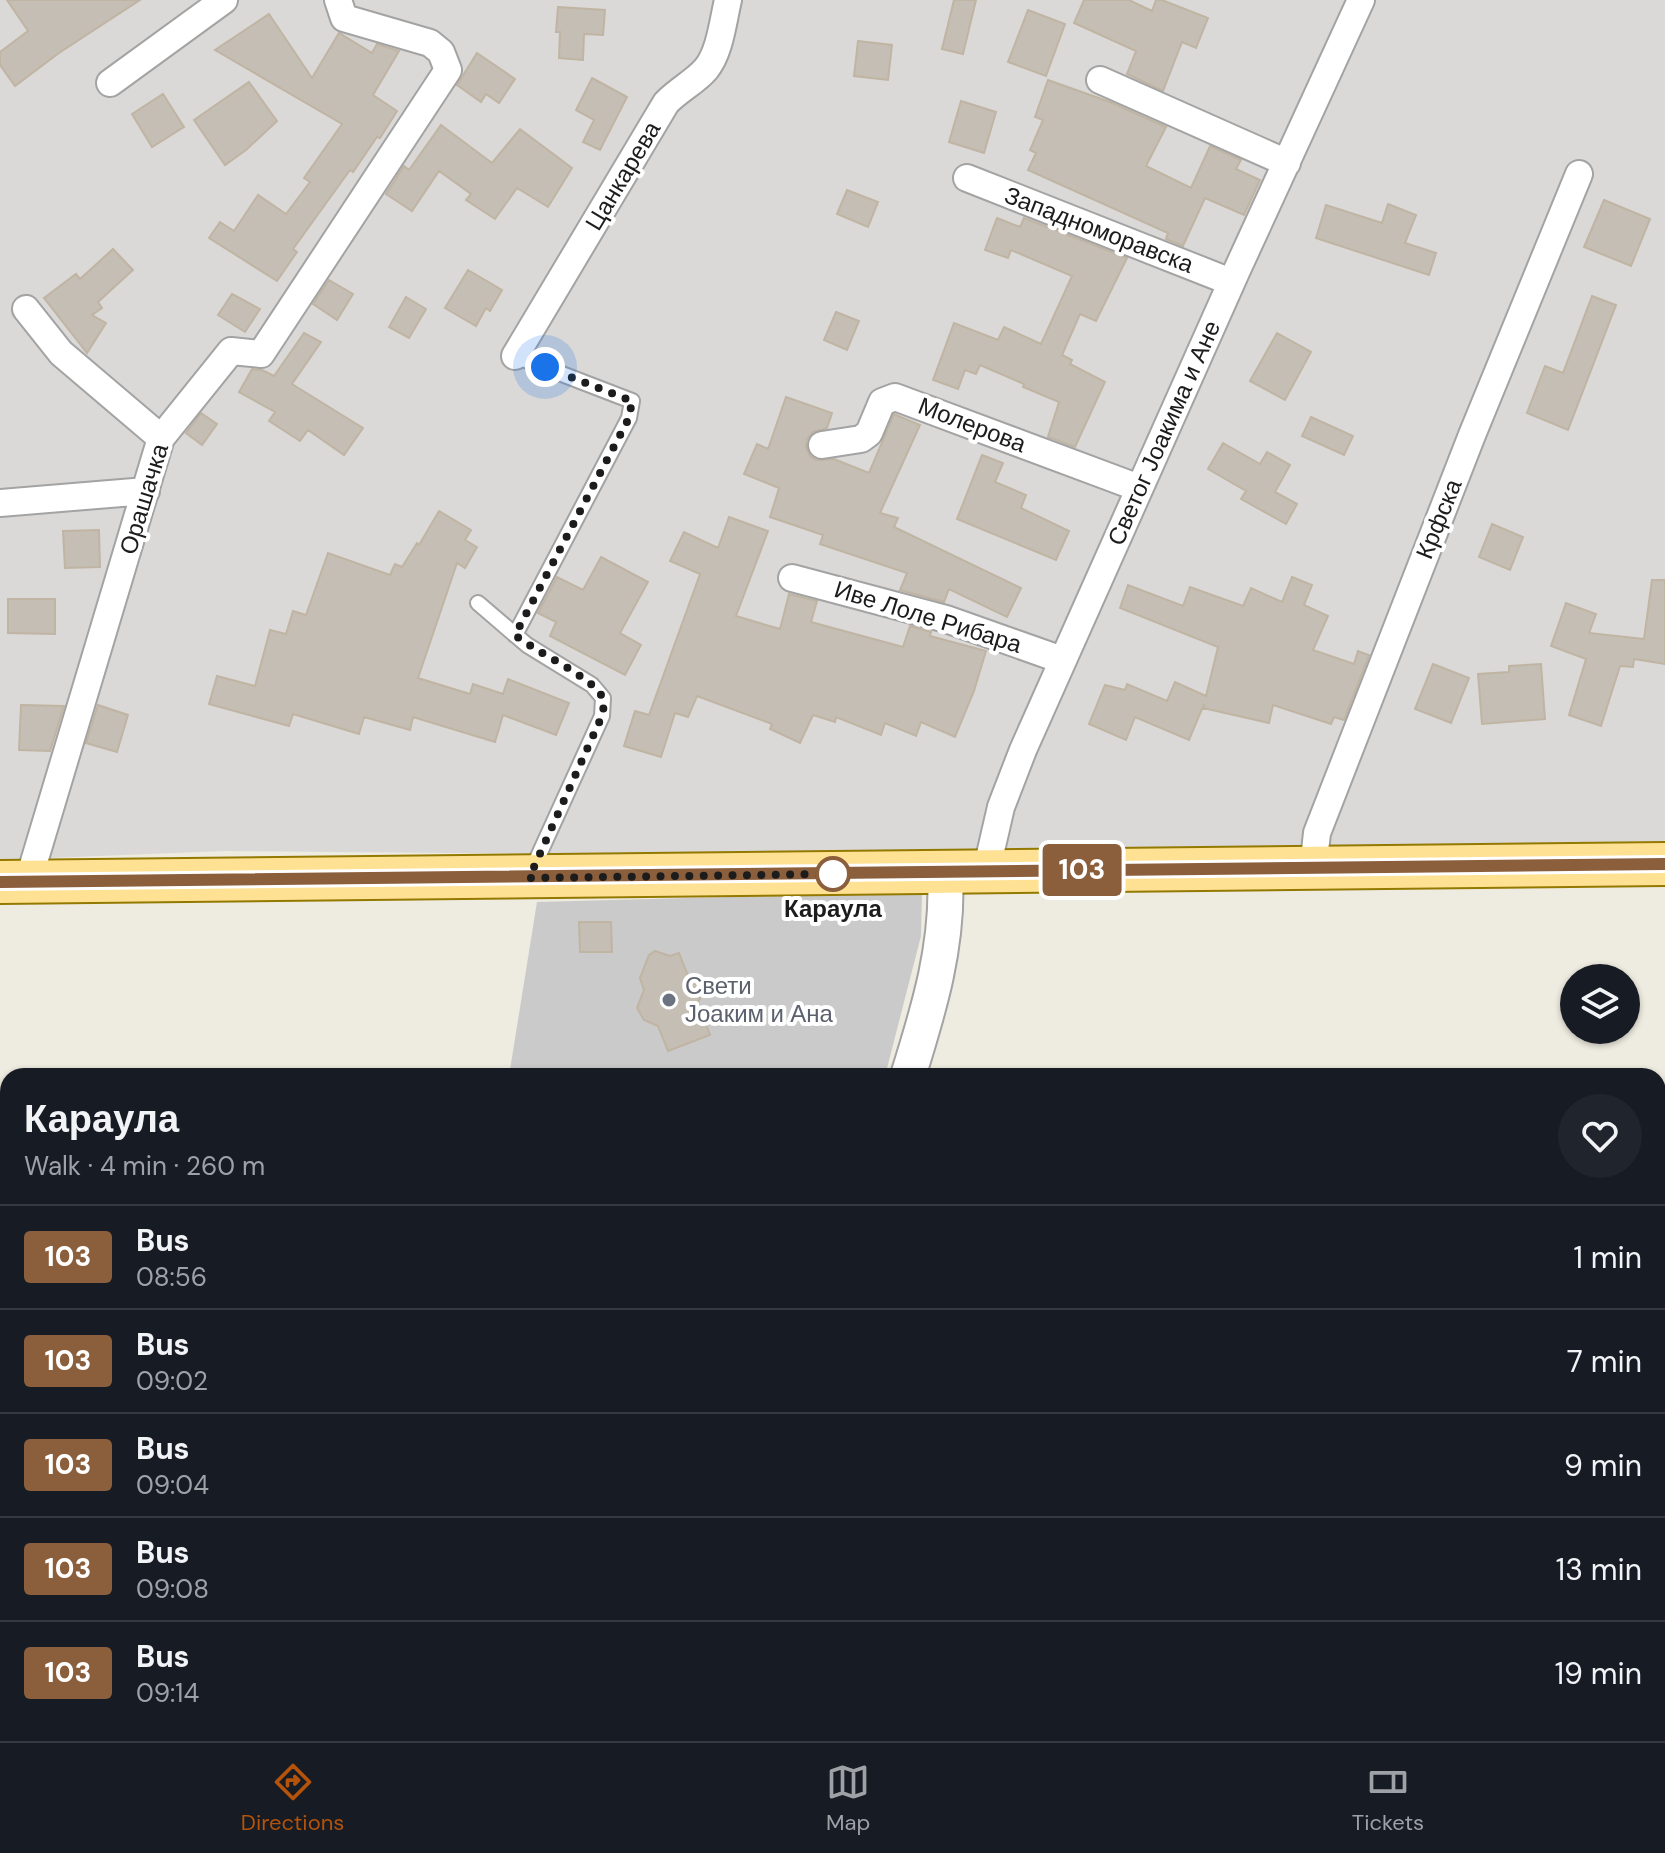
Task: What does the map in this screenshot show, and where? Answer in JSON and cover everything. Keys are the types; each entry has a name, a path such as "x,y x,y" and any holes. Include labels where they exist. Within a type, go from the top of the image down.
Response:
{"main road":[{"path":"14,882 1665,864"}],"street":[{"path":"110,83 224,0"},
{"name":"Орашачка","path":"14,882 146,491 161,438 231,351 261,354 448,70 441,52 430,43 344,18 338,0"},
{"name":"Цанкарева","path":"515,356 666,103 683,85 704,72 710,62 728,0"},
{"name":"Светог Јоакима и Ане","path":"986,872 1001,807 1062,660 1361,0"},
{"path":"1100,80 1287,163"},
{"name":"Крфска","path":"1313,869 1317,833 1472,435 1579,174"},
{"name":"Западноморавска","path":"967,178 1231,282"},
{"path":"26,309 61,353 161,438"},
{"name":"Молерова","path":"822,445 861,439 869,433 882,402 895,397 1139,488"},
{"path":"0,503 146,491"},
{"name":"Иве Лоле Рибара","path":"792,578 946,619 1062,660"},
{"path":"911,1068 925,1022 943,943 947,901 945,873"}],"lane":[{"path":"515,356 632,401 629,418 515,635"},
{"path":"478,603 515,635 592,685 603,698 602,716 529,878"}],"shaded area":[{"path":"0,0 1665,0 1665,841 932,857 224,851 0,860"},
{"path":"922,892 921,936 887,1068 510,1068 537,902"}],"building":[{"path":"7,0 140,0 15,86 0,65 0,52 28,31"},
{"path":"954,0 976,0 963,54 942,49"},
{"path":"1084,0 1129,0 1152,11 1156,0 1162,0 1208,18 1196,48 1182,42 1163,91 1127,74 1136,51 1074,23"},
{"path":"558,7 605,10 603,35 584,34 583,60 559,58 560,32 556,32"},
{"path":"1028,10 1065,24 1046,76 1008,62"},
{"path":"269,14 312,78 339,33 372,53 377,44 399,51 373,95 397,111 380,138 377,137 353,172 350,170 293,249 297,252 277,281 209,238 220,222 234,231 258,195 286,214 310,182 304,178 342,124 215,50"},
{"path":"858,41 892,45 888,80 854,76"},
{"path":"477,53 515,79 499,103 486,94 481,102 457,85"},
{"path":"592,78 627,97 600,150 583,142 594,120 576,110"},
{"path":"1048,80 1110,102 1166,127 1146,166 1191,188 1210,146 1241,160 1236,169 1260,180 1244,215 1205,198 1183,246 1166,239 1168,233 1028,170 1036,153 1030,150 1043,120 1035,117"},
{"path":"249,82 277,121 225,165 194,120"},
{"path":"163,94 184,127 152,147 132,114"},
{"path":"961,101 996,112 984,153 949,142"},
{"path":"441,125 492,163 520,129 572,168 548,207 517,188 495,219 466,200 471,194 439,171 412,211 386,194 404,166 409,170"},
{"path":"847,190 878,202 868,227 837,214"},
{"path":"1604,200 1650,219 1631,266 1584,247"},
{"path":"1388,204 1416,215 1405,243 1436,253 1429,275 1316,238 1326,205 1382,223"},
{"path":"997,218 1020,227 1024,218 1127,258 1096,321 1080,314 1062,355 1072,360 1070,364 1105,382 1075,447 1048,437 1059,402 1023,387 1024,384 980,365 976,374 965,370 958,389 933,380 954,323 998,340 1004,327 1041,344 1072,276 1011,250 1008,258 985,250"},
{"path":"113,249 133,270 98,302 102,308 92,315 106,323 87,353 44,298 76,274 80,279"},
{"path":"468,270 502,290 490,311 486,308 476,326 445,308"},
{"path":"329,280 353,294 337,320 313,304"},
{"path":"232,294 260,309 245,332 218,315"},
{"path":"1592,296 1616,305 1568,430 1527,413 1545,366 1563,373"},
{"path":"406,297 426,309 409,338 389,327"},
{"path":"836,312 859,321 847,350 824,340"},
{"path":"304,333 321,342 292,384 363,428 344,455 308,430 300,441 269,421 275,412 239,392 252,369 274,376"},
{"path":"1277,333 1311,352 1285,400 1250,381"},
{"path":"786,397 832,413 827,428 813,432 807,439 810,456 817,460 834,459 869,473 894,414 920,425 880,513 898,518 894,527 1021,588 1007,617 949,589 944,602 900,590 907,573 820,544 823,535 770,517 779,488 744,474 757,444 768,449"},
{"path":"201,413 217,424 202,445 186,433"},
{"path":"1311,417 1353,436 1344,455 1302,436"},
{"path":"1223,443 1260,464 1267,452 1290,465 1275,492 1297,504 1286,524 1241,499 1246,491 1208,469"},
{"path":"982,455 1003,463 995,482 1026,495 1021,508 1069,531 1056,560 957,519"},
{"path":"439,511 471,530 465,540 477,547 465,568 457,563 418,678 470,694 473,684 503,694 508,679 569,703 556,735 503,715 495,742 413,717 410,730 364,717 359,734 293,714 289,726 209,704 217,676 255,686 270,630 286,634 293,611 306,615 328,553 390,575 395,564 402,567 417,543 419,545"},
{"path":"729,517 768,531 736,616 780,629 789,594 817,601 811,622 903,647 910,626 931,632 930,636 986,651 955,737 921,722 916,736 885,723 881,735 836,717 835,722 813,715 800,743 770,729 772,724 697,696 688,717 675,713 661,757 624,746 635,711 649,715 700,574 670,561 684,532 718,548"},
{"path":"1492,524 1523,537 1510,570 1479,557"},
{"path":"99,530 100,567 65,568 63,531"},
{"path":"601,557 648,582 620,633 641,645 625,675 550,636 556,622 538,613 557,577 583,590"},
{"path":"1292,577 1312,585 1304,605 1328,616 1313,650 1354,664 1358,651 1369,655 1344,720 1334,717 1331,724 1273,705 1269,723 1203,708 1204,704 1189,740 1135,717 1126,740 1089,724 1105,685 1125,690 1127,684 1167,701 1175,682 1206,696 1218,647 1120,608 1128,585 1183,606 1190,587 1243,606 1251,588 1282,602"},
{"path":"1652,580 1665,580 1665,664 1634,659 1633,667 1620,666 1601,726 1569,715 1586,659 1551,646 1566,603 1596,614 1589,633 1644,639"},
{"path":"8,599 55,599 55,634 8,633"},
{"path":"1433,664 1469,678 1451,723 1415,709"},
{"path":"1541,664 1545,719 1482,724 1478,674 1509,672 1509,666"},
{"path":"21,705 64,706 50,751 19,750"},
{"path":"98,705 128,715 117,752 86,743"},
{"path":"579,922 611,922 612,952 580,952"},
{"name":"Свети Јоаким и Ана","path":"655,951 670,956 679,953 689,978 701,988 702,995 698,1002 710,1035 668,1051 658,1026 644,1020 637,1008 644,990 640,978 649,955"}],"bus line":[{"name":"103","path":"0,882 1665,864"}],"place":[{"name":"Караула","path":"833,874"},
{"name":"Свети Јоаким и Ана","path":"669,1000"}],"route":[{"path":"545,367 632,401 629,418 515,635 592,685 603,698 604,707 529,878 833,874"}]}
